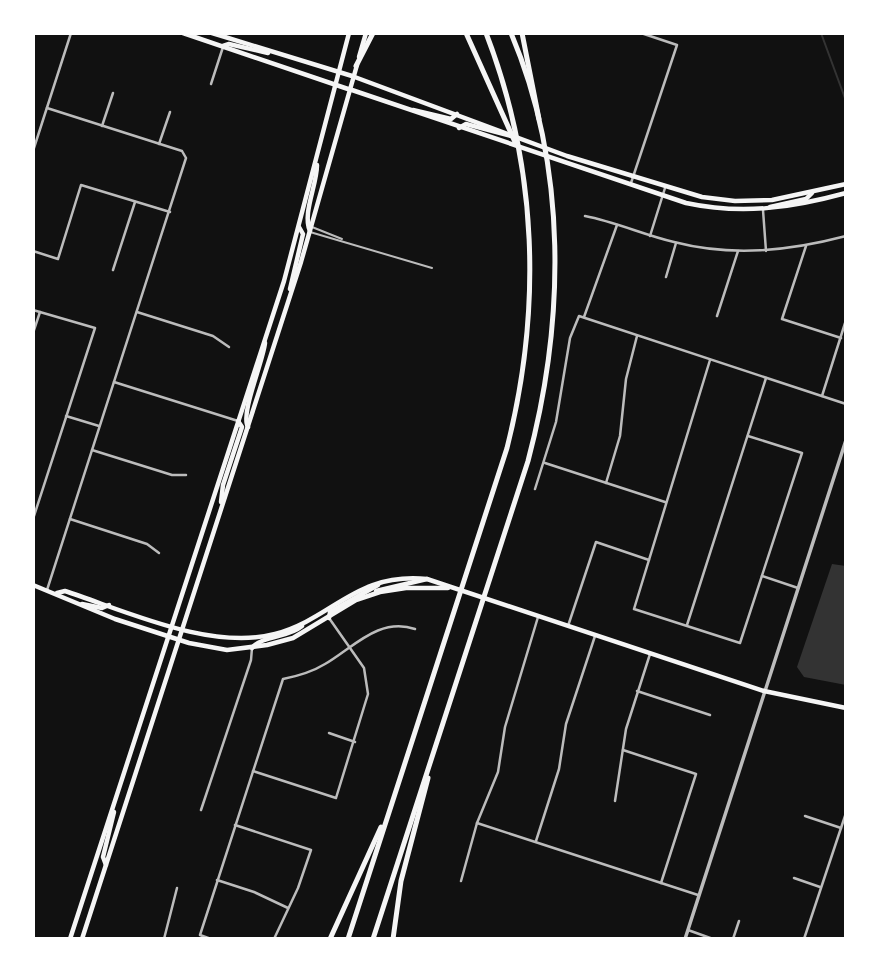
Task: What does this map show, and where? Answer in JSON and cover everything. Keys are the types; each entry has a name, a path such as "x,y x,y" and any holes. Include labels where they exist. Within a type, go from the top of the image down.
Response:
{"highway":[{"path":"356,66 373,33"},
{"path":"466,33 519,152"},
{"path":"348,939 480,535 517,408 528,338 531,278 523,170 512,115 486,33"},
{"path":"373,939 528,461 543,398 551,342 555,275 549,179 540,130 511,33"},
{"path":"522,33 539,109 540,130"},
{"path":"393,939 401,881 440,729"},
{"path":"330,939 390,809"}],"main road":[{"path":"183,33 662,197 718,209 763,210 809,203 846,193"},
{"path":"212,33 352,76 665,188 735,201 783,199 846,184"},
{"path":"70,939 266,335 299,227 349,33"},
{"path":"82,939 290,296 366,33"},
{"path":"223,47 229,44 280,54"},
{"path":"405,109 430,111 451,118 457,114"},
{"path":"459,128 466,124 494,134 519,137"},
{"path":"311,229 307,220 317,184 317,154"},
{"path":"763,210 806,200 812,193"},
{"path":"290,296 291,275 303,234 299,227"},
{"path":"247,427 245,416 264,358 266,335"},
{"path":"220,510 223,485 242,427 238,421"},
{"path":"33,585 57,593 65,591 215,638 247,639 285,631 311,619 350,594 385,582 427,579 446,584 449,588"},
{"path":"57,593 62,599 180,639 217,649 252,648 293,638 384,587 422,583 427,579"},
{"path":"329,618 330,612 337,606 385,582"},
{"path":"366,596 406,588 449,588 764,691 846,708"},
{"path":"77,604 102,608 109,605"},
{"path":"252,648 257,643 297,631 311,619"},
{"path":"106,865 103,856 113,827 116,801"}],"street":[{"path":"33,151 71,33"},
{"path":"630,186 677,45 641,33"},
{"path":"211,84 223,47"},
{"path":"103,125 113,93"},
{"path":"47,108 186,155 170,212 47,590"},
{"path":"159,144 170,112"},
{"path":"33,251 58,259 81,185 170,212"},
{"path":"650,236 665,188"},
{"path":"113,270 135,201"},
{"path":"763,210 766,251"},
{"path":"585,216 676,243 738,251 806,246 846,236"},
{"path":"583,317 617,225"},
{"path":"666,277 676,243"},
{"path":"806,246 782,319 841,338"},
{"path":"717,316 738,251"},
{"path":"33,310 95,328 33,519"},
{"path":"33,333 40,312"},
{"path":"137,312 212,336 229,347"},
{"path":"535,489 555,422 570,338 577,317 846,404"},
{"path":"822,396 846,320"},
{"path":"606,483 620,436 626,379 637,336"},
{"path":"710,360 664,502 634,609 740,643 802,453 748,436"},
{"path":"686,626 766,378"},
{"path":"114,382 238,421"},
{"path":"66,416 99,426"},
{"path":"685,939 846,440"},
{"path":"92,450 172,475 186,475"},
{"path":"543,463 664,502"},
{"path":"70,519 148,544 159,553"},
{"path":"568,627 596,542 649,559"},
{"path":"762,576 798,588"},
{"path":"461,881 477,823 498,772 505,727 538,617"},
{"path":"253,771 336,798 368,694 363,668 329,618"},
{"path":"211,939 200,935 283,679 323,665 376,631 391,626 415,629"},
{"path":"536,842 559,769 566,724 595,636"},
{"path":"201,810 251,660 252,648"},
{"path":"615,801 623,750 637,691 650,654"},
{"path":"637,691 710,715"},
{"path":"328,733 355,741"},
{"path":"623,750 696,774 661,883"},
{"path":"804,939 846,813"},
{"path":"805,816 841,828"},
{"path":"477,823 698,895"},
{"path":"235,825 311,850 274,939"},
{"path":"794,878 821,887"},
{"path":"217,880 254,892 288,908"},
{"path":"164,939 177,888"},
{"path":"733,939 739,920"},
{"path":"688,930 713,939"}],"lane":[{"path":"311,229 432,268"}],"shaded area":[{"path":"832,564 846,566 846,685 804,677 797,667"}],"waterway":[{"path":"821,33 846,101"}]}
